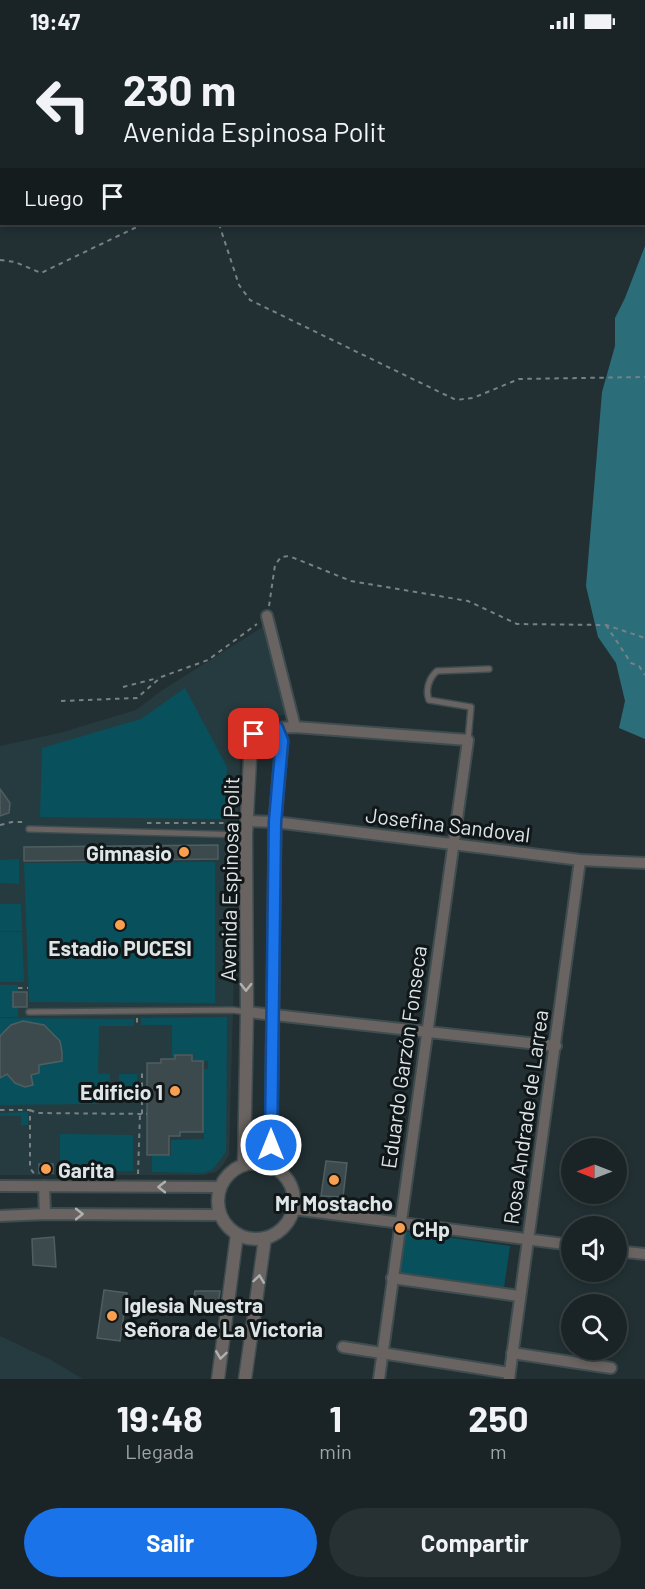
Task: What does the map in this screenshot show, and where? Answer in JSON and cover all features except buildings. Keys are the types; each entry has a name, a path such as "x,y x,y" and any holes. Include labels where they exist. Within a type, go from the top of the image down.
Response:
{"street":[{"path":"267,616 295,728"},
{"path":"271,1167 275,822 282,741 277,728 468,740"},
{"name":"Avenida Espinosa Polit","path":"244,1165 247,1012 246,821 254,734 259,730 277,728"},
{"name":"Eduardo Garzón Fonseca","path":"379,1379 468,740"},
{"name":"Josefina Sandoval","path":"246,821 275,822 580,860 645,863"},
{"name":"Rosa Andrade de Larrea","path":"509,1376 580,860"},
{"path":"247,1012 556,1046"},
{"path":"253,1163 271,1167 281,1173 292,1192 293,1209 285,1226 276,1234 255,1240 237,1234 220,1215 218,1205 220,1187 227,1177 244,1165 253,1163"},
{"path":"0,1186 220,1187"},
{"path":"44,1186 45,1214"},
{"path":"293,1209 561,1244"},
{"path":"0,1216 220,1215"},
{"path":"218,1379 237,1234"},
{"path":"245,1379 265,1238"},
{"path":"627,1252 645,1254"},
{"path":"392,1278 519,1296"},
{"path":"344,1347 509,1376"},
{"path":"512,1353 611,1368"}],"lane":[{"path":"468,740 471,707 429,700 428,685 432,674 437,671 489,669"},
{"path":"29,829 246,835"},
{"path":"29,1012 233,1010 247,1012"}],"path":[{"path":"0,260 15,262 41,273 141,225"},
{"path":"219,225 239,285 250,300 456,400 473,398 519,379 645,377"},
{"path":"123,687 161,677 208,660 267,616 275,565 281,557 289,556 351,581 468,601 517,624 606,624 645,638"},
{"path":"606,624 631,663 639,666 645,675"},
{"path":"61,701 137,698 161,677"},
{"path":"18,988 28,988"},
{"path":"137,1016 137,1027"},
{"path":"138,1174 142,1073"},
{"path":"0,1110 30,1110 37,1113 147,1114"},
{"path":"30,1110 30,1168 35,1175"}],"shaded area":[{"path":"645,246 645,739 619,728 625,701 616,663 598,637 586,586 602,392 615,346 615,318"},
{"path":"266,625 290,714 267,718 249,733 240,756 229,1155 216,1172 203,1175 0,1175 0,746 63,732 136,710 161,691"},
{"path":"185,688 227,767 224,819 40,817 42,748 141,719"},
{"path":"19,859 19,884 0,883 0,860"},
{"name":"Estadio PUCESI","path":"215,862 215,1003 29,1002 24,863"},
{"path":"0,904 21,904 22,931 0,931"},
{"path":"0,932 22,932 24,982 0,982"},
{"path":"0,985 18,985 18,1017 0,1017"},
{"path":"227,1017 226,1152 212,1170 203,1173 152,1172 152,1156 171,1156 171,1140 204,1139 204,1069 208,1069 208,1061 193,1060 193,1054 175,1054 175,1058 172,1058 172,1025 141,1025 141,1018"},
{"path":"0,1018 134,1019 134,1026 99,1026 98,1074 110,1074 110,1097 99,1097 99,1104 0,1105"},
{"path":"119,1074 137,1074 137,1098 119,1098"},
{"path":"28,1112 28,1125 21,1125 21,1116 0,1116 0,1113"},
{"path":"60,1134 133,1135 133,1171 60,1172"},
{"path":"404,1231 510,1246 503,1294 397,1278"},
{"path":"0,1336 51,1360 83,1379 0,1379"}],"place":[{"name":"Gimnasio","path":"184,852"},
{"name":"Estadio PUCESI","path":"120,925"},
{"name":"Edificio 1","path":"175,1091"},
{"name":"Garita","path":"46,1169"},
{"name":"Mr Mostacho","path":"334,1180"},
{"name":"CHp","path":"400,1228"},
{"name":"Iglesia Nuestra Señora de La Victoria","path":"112,1316"}],"route":[{"path":"254,734 259,730 277,728 282,741 275,822 271,1145"}]}
